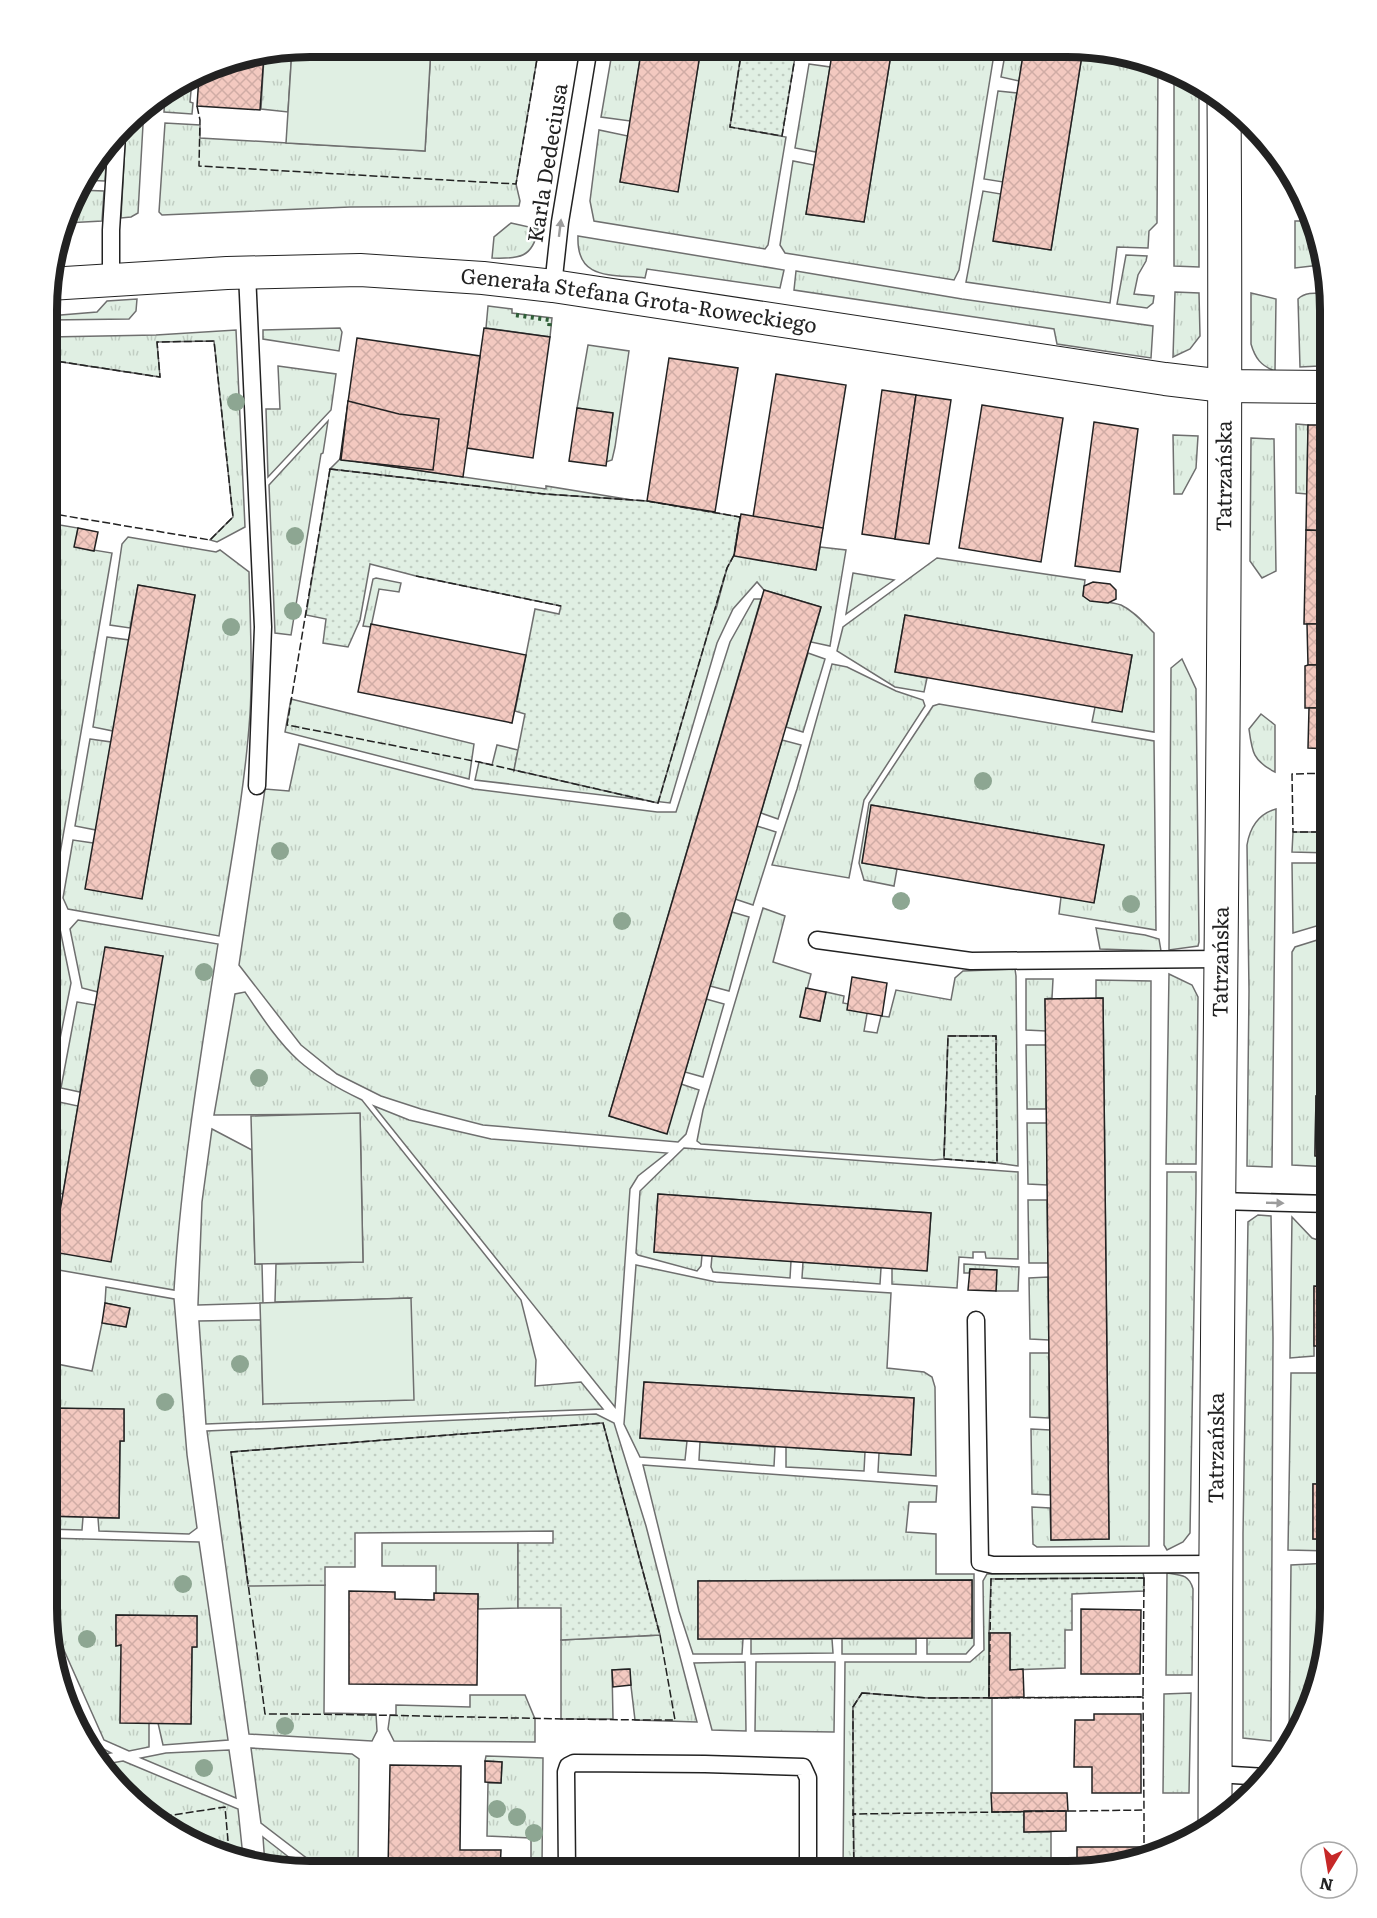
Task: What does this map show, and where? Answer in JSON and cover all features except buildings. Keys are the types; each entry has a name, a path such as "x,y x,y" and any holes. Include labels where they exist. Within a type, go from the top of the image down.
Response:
{"street":[{"name":"Tatrzańska","path":"1215,1813 1224,112"},
{"name":"Generała Stefana Grota-Roweckiego","path":"59,283 247,273 360,270 483,278 553,286 1154,377 1224,386 1320,387"}],"lane":[{"name":"Karla Dedeciusa","path":"553,286 560,222 588,57"},
{"path":"111,280 111,230 116,147"},
{"path":"247,273 263,627 257,786"},
{"path":"817,940 971,961 1221,959"},
{"path":"1219,1201 1320,1204"},
{"path":"976,1320 980,1562 993,1565 1217,1564"},
{"path":"567,1861 566,1772 568,1766 574,1763 595,1763 803,1767 808,1778 808,1861"},
{"path":"1216,1774 1256,1776"}],"green space":[{"path":"430,57 537,57 516,184 519,206 350,207 162,215 159,212 165,123 200,125 200,138 425,151"},
{"path":"430,57 425,151 286,143 291,58"},
{"path":"611,57 640,57 630,121 601,117"},
{"path":"700,57 741,57 730,127 786,137 768,245 765,249 594,221 590,201 599,130 628,136 620,182 678,191"},
{"path":"741,57 795,57 782,136 730,127"},
{"path":"891,57 994,57 959,270 954,280 785,253 780,245 793,161 814,165 806,214 864,222"},
{"path":"1005,57 1023,57 1019,81 1001,77"},
{"path":"291,58 288,112 261,109 264,61"},
{"path":"1082,58 1117,62 1158,74 1157,223 1149,231 1148,248 1117,247 1110,303 966,282 983,191 1001,194 994,241 1051,250"},
{"path":"809,64 830,67 816,152 795,148"},
{"path":"1174,81 1199,94 1199,267 1174,266"},
{"path":"191,87 192,114 164,112 165,103"},
{"path":"998,91 1017,93 1003,182 984,179"},
{"path":"143,120 138,213 131,217 121,218 125,137"},
{"path":"106,160 105,181 93,180"},
{"path":"87,190 104,191 102,221 72,223"},
{"path":"1295,221 1304,221 1316,265 1295,268"},
{"path":"511,223 538,229 536,239 523,255 492,258 494,237"},
{"path":"578,236 784,270 780,288 647,269 645,278 609,275 590,268 583,261 579,251"},
{"path":"1126,255 1147,256 1138,275 1134,294 1154,296 1153,303 1147,308 1117,304"},
{"path":"796,271 962,299 1153,326 1151,358 1057,344 1054,329 794,290"},
{"path":"1175,292 1199,293 1200,336 1190,349 1173,357"},
{"path":"1251,293 1276,299 1275,371 1259,361 1251,344"},
{"path":"1319,293 1320,310 1319,366 1300,367 1298,299"},
{"path":"137,299 136,311 129,319 57,320 57,315 97,312 107,301"},
{"path":"488,306 512,309 512,313 552,318 550,337 486,328"},
{"path":"340,328 342,332 339,351 263,339 263,330"},
{"path":"236,330 245,527 217,542 210,540 233,517 214,341 157,342 160,377 57,361 57,337 156,335"},
{"path":"588,345 629,351 615,447 612,460 606,462 613,414 577,408"},
{"path":"278,366 336,374 331,410 268,477 266,409 280,409"},
{"path":"328,421 291,635 275,633 269,485"},
{"path":"1296,424 1308,425 1307,494 1296,493"},
{"path":"1173,435 1198,436 1196,468 1182,494 1174,494"},
{"path":"1251,438 1274,439 1276,571 1262,578 1250,561"},
{"path":"340,459 546,489 546,486 632,500 544,494 330,469"},
{"path":"330,469 544,494 647,501 740,517 734,555 727,568 658,803 514,770 525,714 515,711 535,609 559,614 561,606 416,576 370,564 360,620 348,647 323,643 326,619 306,615"},
{"path":"57,524 78,528 75,547 112,553 57,871"},
{"path":"128,537 216,552 220,550 249,572 251,679 248,742 219,936 68,909 63,898 73,840 93,843 142,898 195,595 138,585 130,628 110,625 122,544"},
{"path":"820,547 846,550 830,646 811,642 821,607 764,590 757,582 733,609 717,643 670,803 475,780 479,762 492,765 497,745 518,750 514,771 716,609 727,568 734,555 816,570"},
{"path":"937,558 1085,580 1083,596 1092,600 1121,605 1135,614 1154,633 1154,732 1092,722 1095,707 1122,711 1132,655 905,615 895,672 927,678 924,692 895,687 837,651 843,627"},
{"path":"853,573 894,580 846,614"},
{"path":"373,579 401,583 399,592 379,589 371,627 363,626"},
{"path":"754,599 761,599 609,1116 666,1133 681,1084 699,1090 686,1134 678,1142 483,1125 381,1096 337,1074 301,1045 239,965 265,789 289,791 299,744 474,789 657,812 676,812 730,642"},
{"path":"107,637 129,640 113,731 93,727"},
{"path":"808,653 825,659 803,732 786,727"},
{"path":"1182,659 1196,689 1199,942 1198,946 1169,950 1171,668"},
{"path":"832,664 847,667 896,691 923,700 925,706 864,800 849,878 772,865 797,789"},
{"path":"291,699 474,744 469,779 285,732"},
{"path":"939,704 1154,741 1156,930 1059,914 1061,897 1094,902 1104,845 872,805 862,863 897,869 894,886 864,880 859,863 869,803 933,706"},
{"path":"1261,714 1275,725 1275,772 1258,760 1251,744 1249,729"},
{"path":"90,739 111,742 96,830 75,826"},
{"path":"782,740 801,745 778,819 761,813"},
{"path":"1276,809 1272,1167 1247,1166 1249,991 1247,845 1250,832 1256,822 1264,814"},
{"path":"757,826 776,832 753,905 735,899"},
{"path":"1293,832 1320,832 1320,853 1292,852"},
{"path":"1292,863 1320,863 1320,925 1293,933"},
{"path":"763,908 785,916 773,962 811,974 800,1017 820,1021 826,992 844,996 843,1003 868,1008 864,1031 877,1033 881,1016 889,1017 896,990 951,1000 955,978 963,971 1015,969 1018,1166 997,1163 996,1036 948,1036 944,1159 701,1144 697,1141 703,1110"},
{"path":"732,912 749,917 729,991 710,986"},
{"path":"78,920 218,944 186,1160 174,1290 57,1270 57,1205 61,1206 163,956 106,947 98,992 82,988 70,929"},
{"path":"57,921 71,983 57,1054"},
{"path":"1096,928 1159,939 1161,951 1100,949"},
{"path":"1320,939 1320,1096 1316,1096 1315,1155 1320,1155 1320,1166 1292,1165 1292,952 1295,947"},
{"path":"1169,974 1192,985 1198,997 1196,1164 1166,1164"},
{"path":"1026,979 1053,979 1052,998 1045,999 1046,1031 1026,1030"},
{"path":"1096,980 1151,981 1149,1546 1037,1547 1033,1544 1032,1507 1050,1508 1051,1540 1109,1539 1103,998 1096,998"},
{"path":"245,992 291,1054 329,1083 362,1100 521,1300 536,1360 535,1386 581,1382 603,1409 206,1424 199,1321 261,1320 263,1404 411,1298 275,1302 276,1264 363,1262 360,1114 214,1115 235,994"},
{"path":"706,999 724,1004 703,1077 685,1072"},
{"path":"77,1002 95,1005 80,1092 61,1088"},
{"path":"948,1036 996,1036 997,1163 944,1159"},
{"path":"1026,1045 1046,1045 1046,1109 1027,1109"},
{"path":"59,1102 78,1106 63,1194 57,1193"},
{"path":"374,1106 409,1120 491,1139 667,1153 638,1176 630,1189 615,1407"},
{"path":"360,1113 363,1262 255,1264 251,1116"},
{"path":"1027,1123 1047,1123 1047,1185 1028,1184"},
{"path":"212,1129 252,1150 255,1264 262,1264 263,1303 198,1305 202,1202"},
{"path":"684,1148 1018,1172 1018,1259 986,1258 985,1252 973,1252 973,1258 959,1257 957,1288 892,1284 892,1268 927,1270 931,1213 658,1194 654,1252 702,1255 701,1266 697,1271 638,1255 636,1253 640,1191"},
{"path":"1167,1172 1196,1172 1196,1191 1190,1533 1183,1542 1167,1550 1164,1545"},
{"path":"1028,1200 1047,1200 1048,1263 1029,1263"},
{"path":"1258,1215 1271,1216 1273,1338 1271,1741 1243,1738 1243,1534 1248,1222"},
{"path":"1292,1217 1312,1238 1320,1241 1320,1287 1314,1287 1314,1356 1290,1358"},
{"path":"712,1256 791,1261 790,1278 713,1272"},
{"path":"803,1262 881,1268 880,1284 802,1278"},
{"path":"964,1264 1019,1267 1018,1291 996,1291 996,1270 970,1269 969,1273 964,1273"},
{"path":"636,1265 716,1282 891,1293 887,1368 924,1372 932,1377 935,1387 936,1476 878,1472 879,1453 911,1455 914,1398 644,1382 640,1438 687,1441 685,1460 640,1457 624,1424"},
{"path":"1048,1277 1049,1340 1030,1339 1029,1278"},
{"path":"106,1287 174,1299 187,1455 197,1528 189,1534 99,1531 98,1518 119,1518 120,1441 124,1441 124,1410 57,1408 57,1364 92,1371 102,1323 126,1327 129,1308 105,1303"},
{"path":"411,1298 414,1400 263,1404 260,1303"},
{"path":"1030,1353 1049,1353 1049,1418 1030,1417"},
{"path":"1291,1373 1320,1373 1320,1484 1313,1484 1313,1539 1320,1539 1320,1551 1288,1550"},
{"path":"596,1414 614,1423 646,1526 697,1722 635,1720 629,1669 612,1670 613,1719 561,1719 561,1640 660,1635 603,1423 231,1452 248,1585 325,1585 324,1713 376,1714 377,1731 372,1741 249,1734 207,1431"},
{"path":"603,1423 660,1635 561,1640 561,1608 518,1608 518,1543 553,1543 553,1531 355,1533 355,1567 325,1567 325,1585 248,1586 231,1452"},
{"path":"1031,1429 1050,1430 1050,1495 1032,1494"},
{"path":"700,1442 775,1447 774,1466 699,1460"},
{"path":"786,1447 865,1452 864,1471 786,1467"},
{"path":"643,1465 937,1486 936,1502 909,1502 906,1532 936,1534 936,1574 974,1574 974,1645 966,1654 927,1654 927,1638 972,1638 972,1580 698,1581 698,1639 743,1639 742,1654 693,1654 679,1611"},
{"path":"57,1516 83,1517 82,1530 57,1529"},
{"path":"57,1538 199,1542 228,1740 163,1745 158,1723 191,1723 192,1647 196,1647 197,1616 116,1615 116,1645 121,1645 149,1723 149,1747 129,1751 104,1740 59,1639"},
{"path":"382,1543 518,1543 518,1608 478,1609 478,1594 436,1594 436,1566 382,1566"},
{"path":"1320,1564 1320,1608 1318,1641 1307,1690 1289,1729 1291,1565"},
{"path":"1143,1572 1144,1578 991,1579 989,1698 927,1698 862,1693 853,1707 854,1861 843,1861 845,1662 970,1662 984,1650 983,1581 987,1574"},
{"path":"1167,1573 1186,1578 1193,1589 1192,1675 1166,1675"},
{"path":"1144,1578 1144,1591 1072,1594 1072,1630 1065,1630 1065,1668 1010,1670 1010,1633 989,1633 991,1579"},
{"path":"751,1639 832,1639 833,1653 751,1654"},
{"path":"842,1639 916,1639 916,1654 842,1654"},
{"path":"745,1662 746,1731 712,1730 694,1663"},
{"path":"756,1662 835,1662 834,1732 755,1731"},
{"path":"69,1686 92,1737 76,1705"},
{"path":"862,1693 927,1698 992,1698 992,1811 1024,1811 1024,1832 1051,1832 1051,1861 854,1861 853,1707"},
{"path":"1191,1693 1189,1793 1163,1793 1164,1694"},
{"path":"470,1695 525,1695 535,1719 535,1742 394,1741 388,1729 390,1715 396,1715 396,1705 470,1707"},
{"path":"98,1746 111,1753 104,1754"},
{"path":"251,1748 352,1754 359,1759 358,1861 311,1861 261,1823"},
{"path":"229,1750 236,1798 141,1758 166,1753"},
{"path":"486,1756 543,1758 542,1861 531,1861 531,1838 487,1836 488,1783 501,1783 502,1762 485,1761"},
{"path":"123,1761 238,1809 242,1852 213,1842 169,1818 131,1787 110,1763"},
{"path":"263,1837 292,1860 277,1859 264,1857"}],"hedge":[{"path":"516,315 550,320 549,330"}],"fence":[{"path":"197,106 200,120 199,166 516,184 537,57"},
{"path":"741,57 730,127 782,136 795,57"},
{"path":"57,361 160,377 157,342 214,341 233,517 210,540 57,514"},
{"path":"330,469 544,494 647,501 740,517 734,555 727,568 658,803 479,762 287,725 330,469"},
{"path":"416,576 561,606"},
{"path":"1320,773 1292,774 1293,832 1320,832"},
{"path":"948,1036 996,1036 997,1163 944,1159 948,1036"},
{"path":"603,1423 660,1635 675,1720 265,1714 231,1452 603,1423"},
{"path":"1144,1578 1143,1697 989,1698 991,1579 1144,1578"},
{"path":"862,1693 927,1698 1143,1697 1144,1810 853,1814 853,1707 862,1693"},
{"path":"166,1816 225,1807 229,1848"},
{"path":"1144,1810 1144,1849"},
{"path":"854,1861 853,1814 856,1814"}]}
